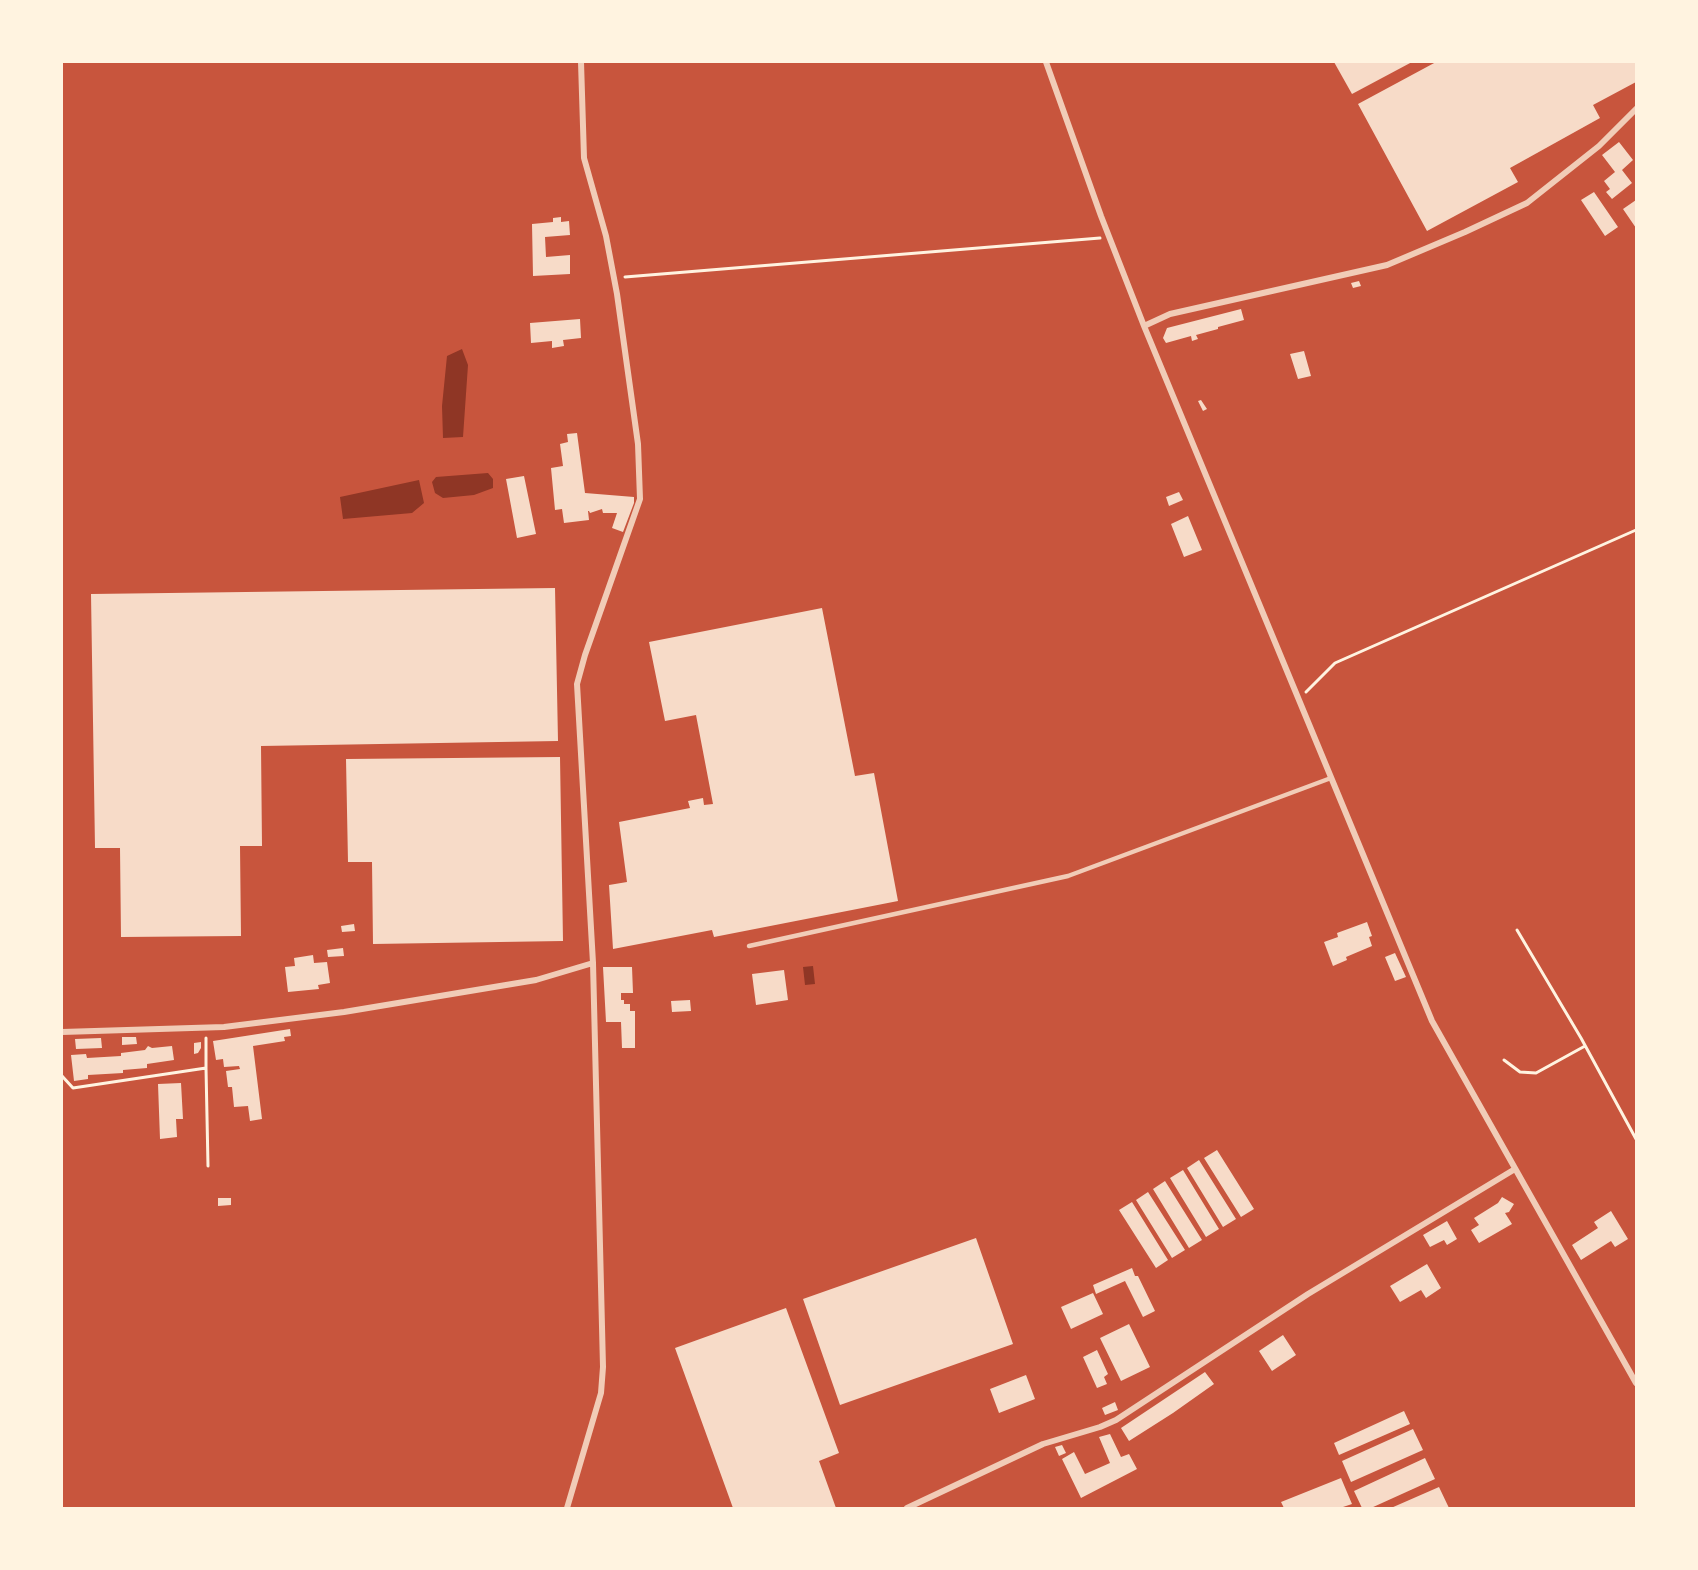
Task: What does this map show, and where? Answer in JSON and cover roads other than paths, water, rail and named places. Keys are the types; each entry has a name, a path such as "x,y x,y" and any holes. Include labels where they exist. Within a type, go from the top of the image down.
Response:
{"street":[{"path":"567,1509 601,1393 603,1367 593,963 578,684 585,655 640,499 638,444 614,278 606,236 584,158 581,62"},
{"path":"1046,62 1109,237 1144,326 1432,1021 1636,1383"},
{"path":"1144,326 1170,314 1387,265 1465,232 1527,203 1599,146 1636,109"},
{"path":"62,1032 206,1027 344,1012 525,982 593,963"},
{"path":"907,1509 1043,1444 1116,1420 1308,1294 1515,1169"}],"lane":[{"path":"749,946 1068,876 1331,778"}]}
